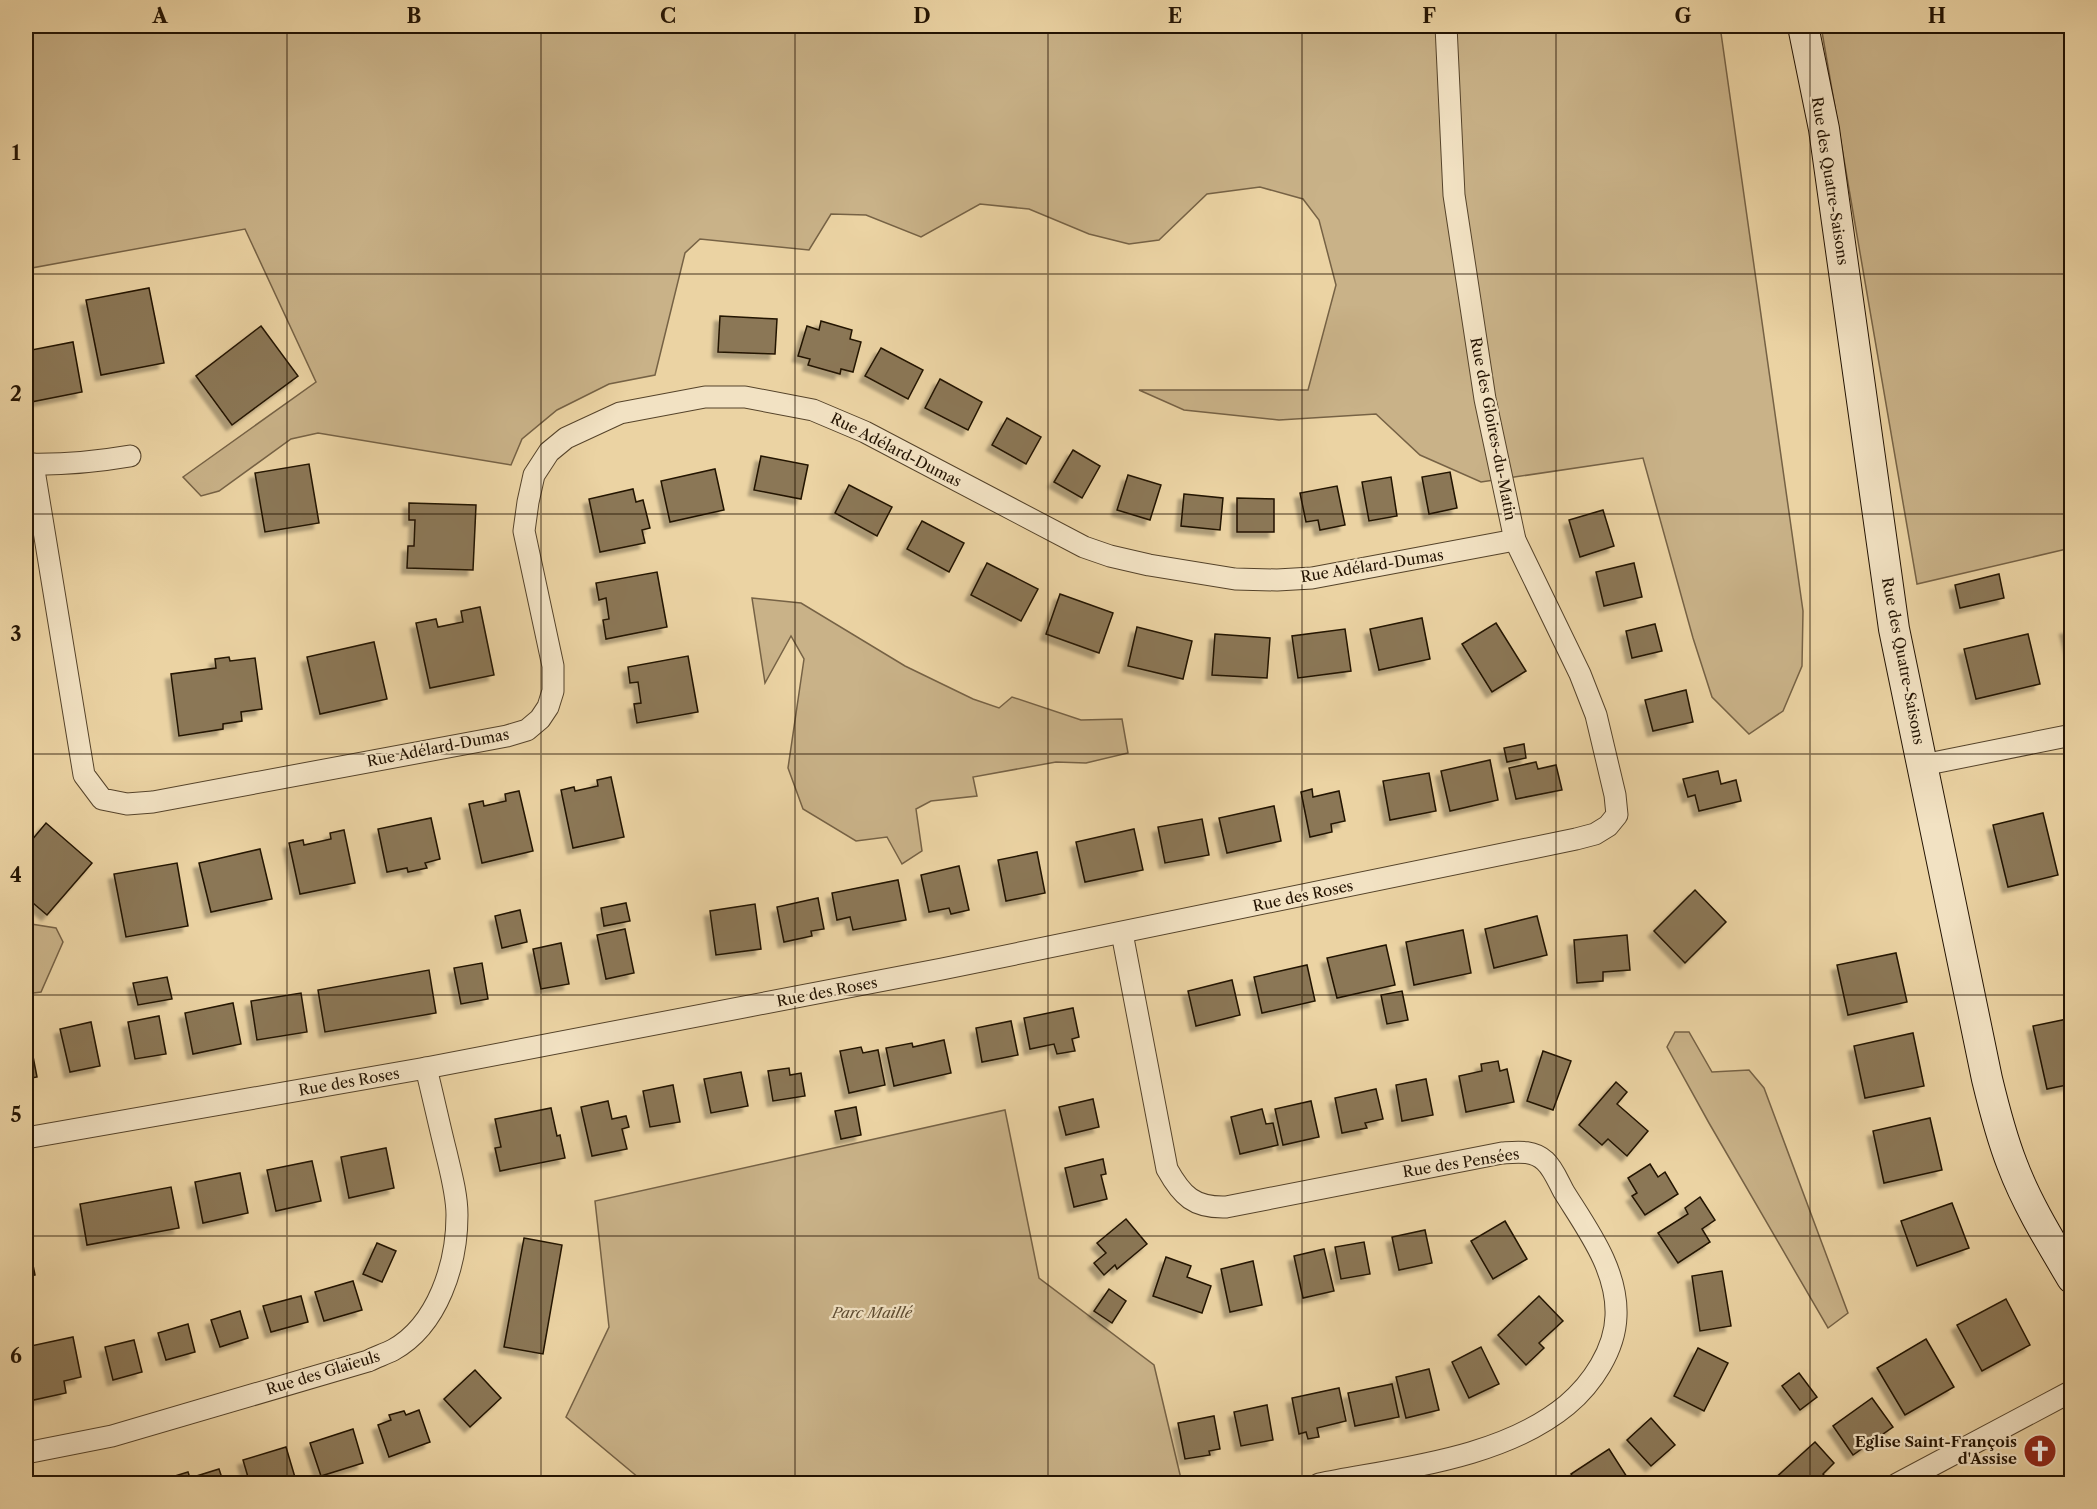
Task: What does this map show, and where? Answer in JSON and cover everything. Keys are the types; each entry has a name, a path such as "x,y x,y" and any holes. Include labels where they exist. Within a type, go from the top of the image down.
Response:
{"street":[{"name":"Rue des Gloires-du-Matin","path":"1446,26 1454,195 1485,399 1515,540 1580,674 1596,715 1608,759 1617,814"},
{"name":"Rue des Quatre-Saisons","path":"1803,26 1824,129 1894,629 1988,1079 1999,1127 2012,1164 2029,1204 2072,1278"},
{"name":"Rue Adélard-Dumas","path":"29,464 84,775 102,799 127,804 153,802 495,738 527,730 540,719 548,707 553,691 553,666 524,531 534,475 549,452 566,438 620,413 663,404 705,397 745,397 813,410 865,432 1084,547 1149,565 1235,579 1312,578 1515,540"},
{"path":"29,464 61,465 130,456"},
{"path":"1923,765 2072,735"},
{"name":"Rue des Roses","path":"26,1138 426,1068 1122,933 1576,840 1595,834 1608,826 1617,814"},
{"name":"Rue des Pensées","path":"1122,933 1167,1169 1177,1187 1193,1202 1209,1208 1226,1207 1502,1153 1532,1153 1547,1162 1610,1274 1616,1316 1612,1339 1602,1365 1568,1404 1539,1424 1472,1452 1319,1484"},
{"name":"Rue des Glaïeuls","path":"26,1453 112,1436 368,1361 394,1349 415,1332 431,1312 442,1289 454,1252 457,1214 452,1178 426,1068"},
{"path":"1897,1484 2072,1391"}],"green space":[{"path":"26,26 1720,26 1803,611 1802,666 1783,711 1749,734 1712,697 1693,638 1643,458 1481,482 1420,455 1376,414 1279,420 1184,410 1139,390 1308,390 1336,285 1319,220 1303,199 1260,187 1207,194 1159,240 1129,244 1089,234 1029,209 980,204 921,237 866,215 831,214 809,250 700,239 685,253 655,375 609,384 557,410 522,439 511,465 318,433 291,439 219,491 201,496 183,477 316,382 245,229 26,269"},
{"path":"1821,26 2071,26 2071,548 1917,584"},
{"path":"752,598 801,603 905,666 973,699 999,708 1012,697 1081,720 1122,719 1128,753 1086,763 1056,762 973,777 977,796 931,801 916,809 922,851 902,864 887,837 856,841 803,809 788,768 804,659 791,636 765,683"},
{"path":"31,924 56,928 63,942 41,992 26,994 26,926"},
{"path":"1675,1032 1689,1032 1712,1072 1749,1070 1764,1088 1848,1313 1828,1328 1667,1047"},
{"name":"Parc Maillé","path":"1005,1110 1039,1278 1154,1365 1182,1483 645,1483 566,1417 609,1327 595,1201"}],"building":[{"path":"149,288 164,363 101,375 86,300"},
{"path":"720,316 777,319 775,354 718,352"},
{"path":"821,321 852,330 850,339 861,342 853,372 841,369 840,374 808,365 810,359 798,356 807,326 819,330"},
{"path":"261,326 298,376 232,425 196,376"},
{"path":"73,342 82,392 26,403 26,351"},
{"path":"881,348 923,370 908,399 865,376"},
{"path":"940,379 982,402 968,430 925,408"},
{"path":"1007,418 1041,437 1026,464 992,445"},
{"path":"1073,450 1100,466 1082,498 1054,482"},
{"path":"761,456 808,465 801,499 754,490"},
{"path":"309,464 319,523 265,532 255,473"},
{"path":"715,469 724,510 670,522 661,481"},
{"path":"1450,472 1457,508 1429,514 1422,477"},
{"path":"1128,475 1161,485 1150,520 1117,510"},
{"path":"1391,477 1397,516 1369,521 1362,482"},
{"path":"849,485 892,507 877,536 835,513"},
{"path":"1337,486 1345,525 1320,530 1318,520 1306,522 1300,493"},
{"path":"633,489 636,502 643,500 650,528 642,530 645,543 600,552 589,499"},
{"path":"1184,494 1223,498 1220,530 1181,526"},
{"path":"1237,498 1274,499 1274,532 1237,532"},
{"path":"409,503 476,505 473,570 407,568 408,546 414,546 415,520 409,520"},
{"path":"1603,510 1614,546 1580,557 1569,520"},
{"path":"922,521 964,543 949,572 907,549"},
{"path":"987,563 1038,589 1021,621 971,595"},
{"path":"1634,563 1642,597 1604,606 1596,572"},
{"path":"657,572 667,627 606,639 603,620 609,619 606,598 599,600 596,583"},
{"path":"1999,574 2004,598 1960,608 1955,585"},
{"path":"1060,594 1113,613 1099,653 1046,634"},
{"path":"480,607 494,675 430,688 416,623 436,619 438,627 463,622 461,611"},
{"path":"1422,618 1430,659 1379,670 1370,629"},
{"path":"1496,623 1526,671 1492,692 1462,644"},
{"path":"1655,624 1662,651 1632,658 1626,631"},
{"path":"1137,627 1192,641 1183,679 1128,666"},
{"path":"2072,628 2072,655 2065,629"},
{"path":"1345,629 1351,671 1298,678 1292,636"},
{"path":"1215,634 1270,638 1267,678 1212,675"},
{"path":"2028,634 2040,684 1976,699 1964,649"},
{"path":"374,642 387,699 320,714 307,657"},
{"path":"688,656 698,712 637,723 634,704 641,703 638,682 630,683 628,667"},
{"path":"229,657 230,661 255,658 262,709 241,712 242,721 223,724 223,729 179,736 171,674 216,668 215,659"},
{"path":"1686,690 1693,722 1653,731 1645,700"},
{"path":"1524,744 1526,758 1507,762 1504,748"},
{"path":"1490,760 1498,800 1450,811 1441,771"},
{"path":"1536,762 1538,769 1556,765 1562,790 1516,799 1509,768"},
{"path":"1718,771 1721,784 1736,780 1741,801 1699,811 1695,795 1688,797 1683,779"},
{"path":"1429,773 1436,811 1390,820 1383,781"},
{"path":"611,777 624,837 573,848 561,790 574,787 575,791 598,786 597,780"},
{"path":"1312,789 1313,797 1339,791 1345,821 1331,824 1332,832 1310,837 1301,792"},
{"path":"519,791 533,851 482,863 469,804 483,801 484,806 506,801 505,794"},
{"path":"1274,806 1281,841 1227,853 1219,818"},
{"path":"2043,813 2058,875 2008,887 1993,825"},
{"path":"431,818 440,859 425,863 427,868 408,872 407,868 387,872 378,829"},
{"path":"1202,819 1209,855 1165,863 1158,827"},
{"path":"46,823 92,863 47,915 26,897 26,847"},
{"path":"1134,829 1143,870 1085,882 1076,842"},
{"path":"344,830 355,883 300,894 289,843 303,840 304,845 331,839 330,833"},
{"path":"260,849 272,899 211,912 199,863"},
{"path":"1037,852 1045,893 1006,901 998,860"},
{"path":"177,863 188,926 126,937 114,874"},
{"path":"959,866 969,910 951,914 949,908 929,912 921,875"},
{"path":"898,880 906,920 853,930 850,917 837,920 832,893"},
{"path":"1695,890 1726,922 1685,963 1654,931"},
{"path":"818,898 824,929 811,931 812,936 784,942 777,907"},
{"path":"626,903 630,921 604,926 601,908"},
{"path":"755,904 761,949 716,955 710,911"},
{"path":"520,910 527,942 502,948 495,916"},
{"path":"1537,916 1547,955 1494,968 1485,929"},
{"path":"625,929 634,973 606,979 597,935"},
{"path":"1463,930 1471,973 1414,985 1406,942"},
{"path":"1627,935 1630,970 1603,972 1603,981 1577,983 1574,940"},
{"path":"561,943 569,984 541,989 533,949"},
{"path":"1386,945 1395,985 1337,998 1327,958"},
{"path":"1896,953 1907,1002 1848,1015 1837,965"},
{"path":"482,963 488,999 461,1004 454,968"},
{"path":"1307,965 1315,1001 1262,1013 1254,977"},
{"path":"429,970 436,1013 325,1032 318,990"},
{"path":"167,977 172,999 138,1005 133,983"},
{"path":"1232,980 1240,1015 1196,1026 1188,991"},
{"path":"1402,991 1408,1020 1387,1024 1381,995"},
{"path":"301,993 307,1032 257,1040 251,1001"},
{"path":"233,1003 241,1044 193,1054 185,1013"},
{"path":"1073,1008 1079,1037 1072,1039 1075,1051 1057,1054 1054,1044 1030,1049 1024,1018"},
{"path":"159,1016 166,1054 135,1059 128,1022"},
{"path":"2072,1018 2072,1084 2047,1089 2033,1026"},
{"path":"1011,1021 1018,1055 982,1062 976,1028"},
{"path":"91,1022 100,1066 70,1072 60,1029"},
{"path":"1913,1033 1924,1086 1865,1098 1854,1046"},
{"path":"29,1036 37,1077 26,1079 26,1037"},
{"path":"944,1040 951,1073 894,1086 886,1048 912,1043 913,1047"},
{"path":"861,1047 863,1053 878,1050 885,1085 849,1093 840,1051"},
{"path":"1543,1051 1571,1061 1553,1110 1527,1101"},
{"path":"1498,1061 1500,1071 1507,1069 1514,1102 1466,1112 1459,1076 1482,1071 1481,1064"},
{"path":"789,1068 790,1075 801,1073 805,1096 773,1101 768,1071"},
{"path":"741,1072 748,1106 711,1113 704,1079"},
{"path":"1426,1079 1433,1115 1402,1121 1396,1085"},
{"path":"1616,1082 1627,1092 1617,1104 1648,1131 1627,1156 1608,1139 1602,1145 1579,1125"},
{"path":"673,1085 680,1122 650,1127 643,1091"},
{"path":"1376,1089 1383,1119 1365,1123 1367,1128 1342,1133 1335,1098"},
{"path":"1093,1099 1099,1127 1066,1135 1059,1107"},
{"path":"608,1101 612,1119 626,1116 629,1127 622,1129 627,1149 592,1156 581,1107"},
{"path":"1311,1101 1319,1137 1283,1145 1275,1109"},
{"path":"856,1107 861,1135 841,1139 835,1111"},
{"path":"551,1108 565,1158 500,1171 495,1148 501,1147 495,1119"},
{"path":"1262,1109 1266,1124 1273,1123 1278,1145 1240,1154 1231,1117"},
{"path":"1930,1118 1942,1170 1884,1183 1873,1131"},
{"path":"386,1148 394,1188 349,1198 341,1157"},
{"path":"1103,1159 1106,1174 1101,1175 1107,1199 1074,1207 1065,1168"},
{"path":"312,1161 321,1201 276,1211 267,1170"},
{"path":"1650,1164 1658,1177 1665,1172 1678,1194 1645,1215 1632,1196 1637,1193 1628,1178"},
{"path":"240,1173 248,1213 203,1223 195,1182"},
{"path":"171,1187 179,1228 87,1245 80,1204"},
{"path":"1700,1197 1715,1220 1702,1229 1710,1242 1678,1263 1658,1233 1688,1214 1685,1208"},
{"path":"1952,1203 1969,1248 1917,1266 1901,1221"},
{"path":"1126,1219 1147,1244 1117,1269 1115,1265 1104,1275 1094,1263 1106,1253 1097,1243"},
{"path":"1505,1221 1527,1259 1493,1279 1471,1241"},
{"path":"1425,1230 1432,1263 1399,1270 1392,1237"},
{"path":"26,1231 35,1275 26,1277"},
{"path":"524,1238 562,1245 543,1354 504,1347"},
{"path":"1364,1242 1370,1274 1341,1279 1335,1247"},
{"path":"377,1243 396,1251 382,1282 363,1274"},
{"path":"1324,1249 1334,1291 1303,1298 1294,1256"},
{"path":"1166,1257 1191,1266 1187,1277 1211,1286 1202,1313 1153,1296"},
{"path":"1253,1261 1262,1305 1230,1312 1221,1269"},
{"path":"1722,1271 1731,1326 1700,1331 1692,1276"},
{"path":"353,1281 362,1310 324,1321 315,1292"},
{"path":"1109,1289 1126,1301 1112,1323 1094,1311"},
{"path":"301,1296 308,1322 271,1332 263,1306"},
{"path":"1539,1296 1563,1321 1539,1343 1544,1348 1526,1365 1498,1335"},
{"path":"2006,1299 2030,1345 1982,1371 1957,1325"},
{"path":"240,1311 248,1338 220,1347 211,1320"},
{"path":"188,1324 195,1352 166,1360 158,1333"},
{"path":"73,1337 81,1377 64,1381 66,1393 29,1401 26,1395 26,1347"},
{"path":"1926,1339 1954,1387 1905,1415 1877,1368"},
{"path":"134,1340 142,1372 113,1380 105,1347"},
{"path":"1481,1347 1499,1384 1469,1398 1452,1362"},
{"path":"1698,1348 1728,1363 1704,1411 1674,1396"},
{"path":"1429,1369 1439,1410 1406,1418 1396,1377"},
{"path":"475,1370 501,1398 470,1427 444,1399"},
{"path":"1799,1373 1817,1397 1800,1410 1782,1386"},
{"path":"1392,1384 1399,1417 1355,1426 1348,1393"},
{"path":"1339,1388 1346,1421 1317,1428 1319,1437 1308,1439 1306,1432 1299,1434 1292,1398"},
{"path":"1872,1398 1893,1427 1853,1455 1833,1426"},
{"path":"1267,1405 1273,1440 1241,1446 1234,1412"},
{"path":"419,1410 430,1442 389,1457 378,1425 391,1420 389,1415 404,1411 406,1415"},
{"path":"1214,1416 1220,1449 1209,1451 1210,1455 1185,1459 1178,1423"},
{"path":"1651,1418 1675,1445 1651,1466 1627,1440"},
{"path":"353,1429 363,1463 321,1476 310,1443"},
{"path":"1815,1442 1834,1463 1823,1474 1829,1481 1827,1484 1774,1484 1772,1481"},
{"path":"286,1447 297,1484 250,1484 243,1460"},
{"path":"1609,1449 1627,1477 1617,1484 1578,1484 1571,1474"},
{"path":"219,1469 224,1484 177,1484 175,1476 188,1472 190,1478"}],"place":[{"name":"Eglise Saint-François d'Assise","path":"2040,1451"}]}
